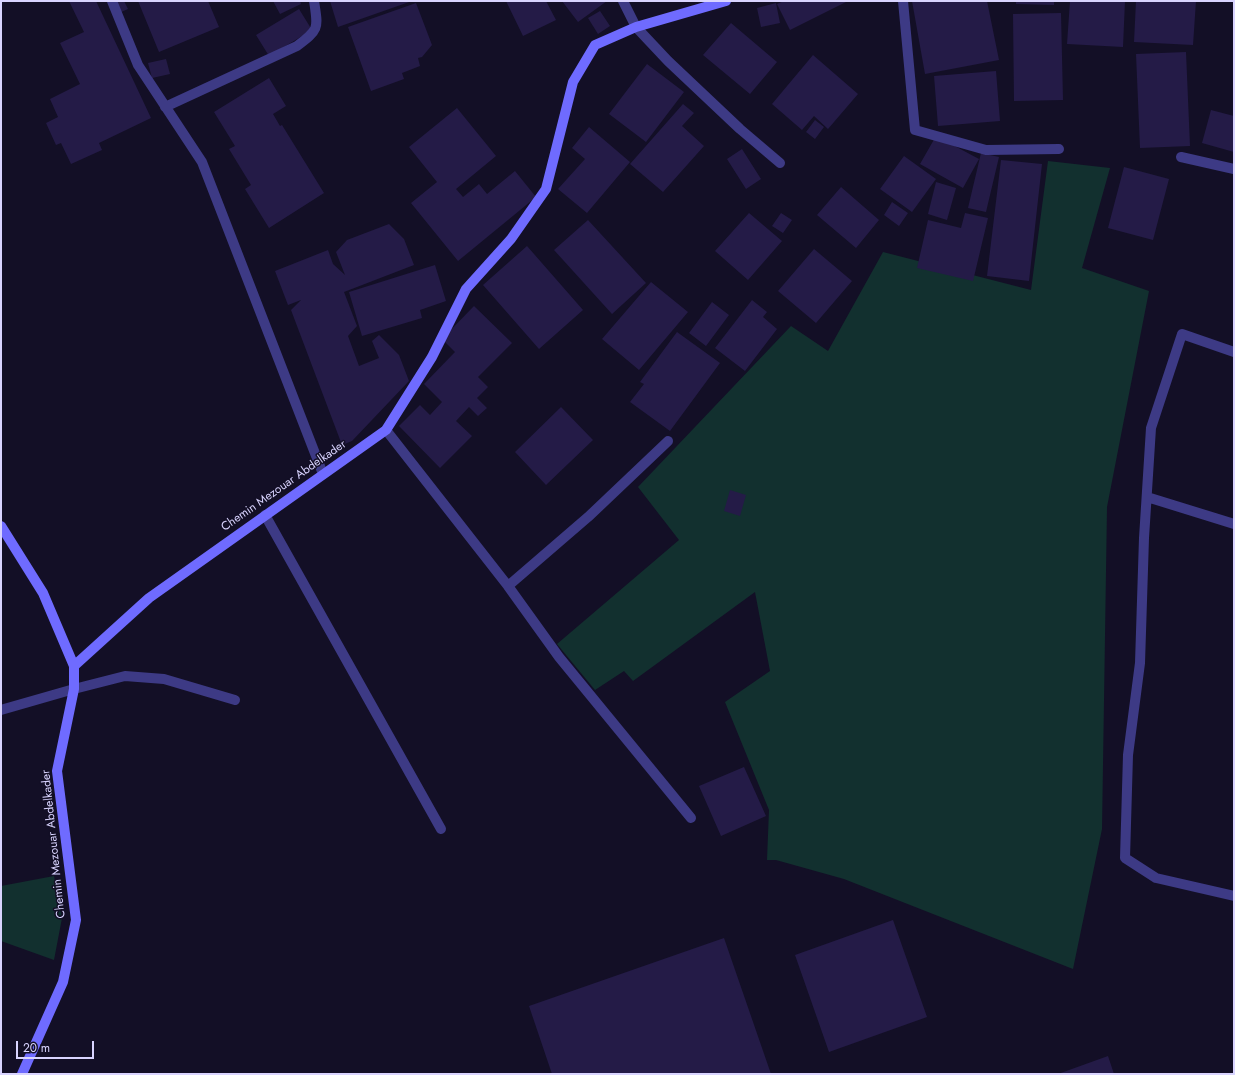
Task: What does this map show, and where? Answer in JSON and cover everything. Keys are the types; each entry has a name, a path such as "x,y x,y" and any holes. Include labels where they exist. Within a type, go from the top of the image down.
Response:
{"street":[{"path":"112,1 138,65 202,162 323,474"},
{"path":"165,107 297,46 313,34 317,25 314,1"},
{"path":"623,1 636,27 701,94 780,164"},
{"name":"Chemin Mezouar Abdelkader","path":"22,1074 63,982 76,920 57,771 74,689 74,666 149,598 386,430 432,357 466,288 511,238 546,189 573,82 595,45 636,27 726,1"},
{"path":"903,1 915,130 986,150 1059,149"},
{"path":"1181,157 1234,169"},
{"path":"1234,352 1182,334 1151,428 1146,497 1140,663 1128,755 1125,858 1156,878 1234,896"},
{"path":"386,430 508,586 559,658 691,818"},
{"path":"508,586 588,516 668,441"},
{"path":"1146,497 1234,524"},
{"path":"265,515 441,828"},
{"path":"1,526 43,593 74,666"},
{"path":"1,710 125,676 164,679 235,700"}],"green space":[{"path":"1048,161 1110,168 1082,268 1149,291 1107,507 1102,829 1073,969 844,879 776,860 767,860 769,810 725,702 770,671 755,592 633,681 624,671 595,690 557,644 679,540 638,487 791,326 828,351 883,252 1031,290"},
{"path":"54,876 62,918 54,960 1,941 1,886"}],"building":[{"path":"69,1 96,1 151,118 99,143 102,150 71,164 61,143 56,145 46,123 58,117 50,99 80,84 60,43 84,32"},
{"path":"114,1 124,1 128,9 119,13"},
{"path":"138,1 208,1 219,27 159,52"},
{"path":"273,1 300,1 301,4 280,14"},
{"path":"330,1 412,1 338,27"},
{"path":"506,1 546,1 556,20 523,36"},
{"path":"562,1 607,1 578,22"},
{"path":"784,1 848,1 790,30 777,4"},
{"path":"912,1 987,1 999,60 925,74"},
{"path":"1016,1 1054,1 1054,5 1016,4"},
{"path":"1070,1 1125,1 1123,47 1067,44"},
{"path":"1136,1 1196,1 1193,45 1134,42"},
{"path":"416,3 432,45 422,57 418,58 420,66 402,73 404,79 371,91 348,27"},
{"path":"776,3 780,23 761,27 757,8"},
{"path":"299,9 312,30 269,56 256,35"},
{"path":"600,11 610,26 598,34 588,18"},
{"path":"1061,13 1063,100 1014,101 1013,14"},
{"path":"731,23 777,62 750,94 703,55"},
{"path":"1186,52 1190,146 1140,148 1136,54"},
{"path":"813,55 858,94 828,129 814,116 802,130 772,104"},
{"path":"166,59 170,74 152,78 148,63"},
{"path":"647,64 684,92 646,142 609,114"},
{"path":"996,71 1000,121 938,126 934,76"},
{"path":"269,78 286,106 273,114 280,126 282,125 324,193 269,228 245,189 251,185 229,149 235,146 214,112"},
{"path":"683,104 694,113 682,126 704,146 663,192 630,164"},
{"path":"457,108 496,156 456,189 463,197 479,184 487,194 515,171 536,197 458,261 411,203 437,182 409,147"},
{"path":"1211,110 1234,116 1234,152 1202,143"},
{"path":"815,120 824,127 815,139 806,132"},
{"path":"589,127 630,162 587,213 558,189 585,159 572,148"},
{"path":"936,136 979,159 963,188 920,164"},
{"path":"742,149 761,179 746,189 727,159"},
{"path":"981,153 999,157 986,212 968,208"},
{"path":"904,156 936,179 912,212 880,189"},
{"path":"1001,160 1042,164 1029,281 987,276"},
{"path":"1124,167 1169,179 1153,240 1108,228"},
{"path":"936,182 956,188 947,220 928,214"},
{"path":"841,187 879,220 856,248 817,215"},
{"path":"892,202 908,213 899,226 884,215"},
{"path":"749,213 782,241 748,280 715,251"},
{"path":"781,213 792,220 783,233 772,226"},
{"path":"965,213 988,218 973,281 917,268 928,220 961,228"},
{"path":"588,220 646,283 612,314 554,250"},
{"path":"389,224 404,239 414,265 344,292 357,326 348,336 359,366 379,358 372,341 379,335 399,355 409,381 352,441 342,445 291,310 301,300 288,305 275,271 328,250 333,264 345,275 336,252 347,240"},
{"path":"527,246 583,310 539,349 483,285"},
{"path":"814,249 852,281 816,323 778,291"},
{"path":"435,265 446,301 420,310 422,318 362,336 349,292"},
{"path":"651,282 688,312 639,370 602,339"},
{"path":"752,300 767,312 763,317 777,329 745,371 715,348"},
{"path":"712,302 729,315 706,346 689,333"},
{"path":"474,306 512,343 478,377 488,387 477,398 487,408 478,416 469,407 456,421 472,436 440,468 399,426 420,405 430,415 442,402 424,384 455,352 442,339"},
{"path":"677,332 720,363 670,431 630,402 644,384 640,382"},
{"path":"561,407 593,440 546,485 515,452"},
{"path":"730,490 746,495 740,516 724,511"},
{"path":"744,767 766,816 721,836 699,786"},
{"path":"893,920 927,1017 829,1052 795,955"},
{"path":"724,938 771,1074 552,1074 529,1006"},
{"path":"1108,1056 1114,1074 1058,1074"}]}
